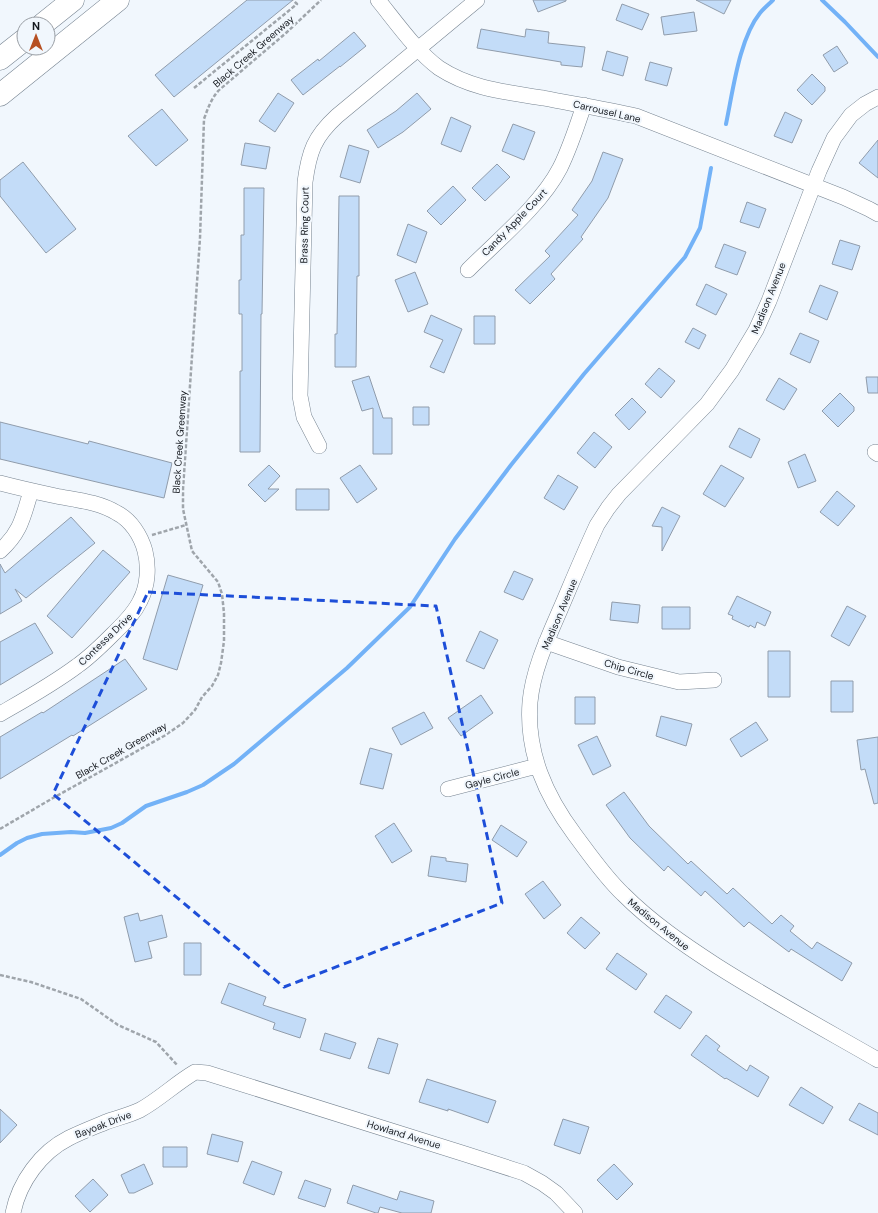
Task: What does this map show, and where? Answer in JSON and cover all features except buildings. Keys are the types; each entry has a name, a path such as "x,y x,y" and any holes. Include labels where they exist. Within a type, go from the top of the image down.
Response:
{"main road":[{"path":"53,16 73,0"},
{"path":"0,95 118,0"},
{"path":"0,59 16,46"}],"street":[{"name":"Carrousel Lane","path":"378,0 418,48 438,67 459,80 491,90 584,105 636,116 843,197 869,208 878,214"},
{"name":"Brass Ring Court","path":"319,446 304,417 300,396 305,182 307,161 311,149 327,125 477,0"},
{"name":"Madison Avenue","path":"878,97 865,104 851,115 834,138 813,186 756,330 732,370 707,404 619,494 608,508 598,525 583,555 546,642 536,671 530,702 531,734 537,766 552,801 582,844 622,893 678,941 747,985 878,1060"},
{"name":"Candy Apple Court","path":"468,270 524,214 547,188 560,168 584,105"},
{"name":"Contessa Drive","path":"0,483 32,491 96,503 107,507 130,523 143,545 147,564 146,581 141,601 133,612 96,651 62,677 0,714"},
{"path":"0,551 10,542 21,525 32,491"},
{"name":"Chip Circle","path":"546,642 618,667 679,682 714,680"},
{"name":"Gayle Circle","path":"448,790 537,766"},
{"name":"Bayoak Drive","path":"12,1213 20,1190 36,1165 55,1147 68,1138 139,1110 195,1072 207,1073 221,1078"},
{"name":"Howland Avenue","path":"221,1078 524,1173 542,1183 556,1194 575,1213"}],"path":[{"path":"194,88 297,4 293,0"},
{"name":"Black Creek Greenway","path":"0,829 164,736 183,723 195,710 202,697 212,686 218,675 224,641 222,594 218,582 192,551 183,509 182,489 200,238 204,119 210,102 219,90 286,33 321,0"},
{"path":"149,536 186,525"},
{"path":"0,975 31,982 81,999 118,1025 156,1042 178,1066"}],"highlighted area":[{"path":"148,592 436,606 502,903 284,987 53,794"}],"waterway":[{"path":"726,124 734,81 747,37 760,13 773,0"},
{"path":"822,0 878,57"},
{"path":"0,855 17,843 27,838 42,834 71,832 85,833 111,828 122,823 146,806 203,785 234,764 347,668 410,607 455,539 511,465 584,374 685,257 700,228 711,168"}]}
